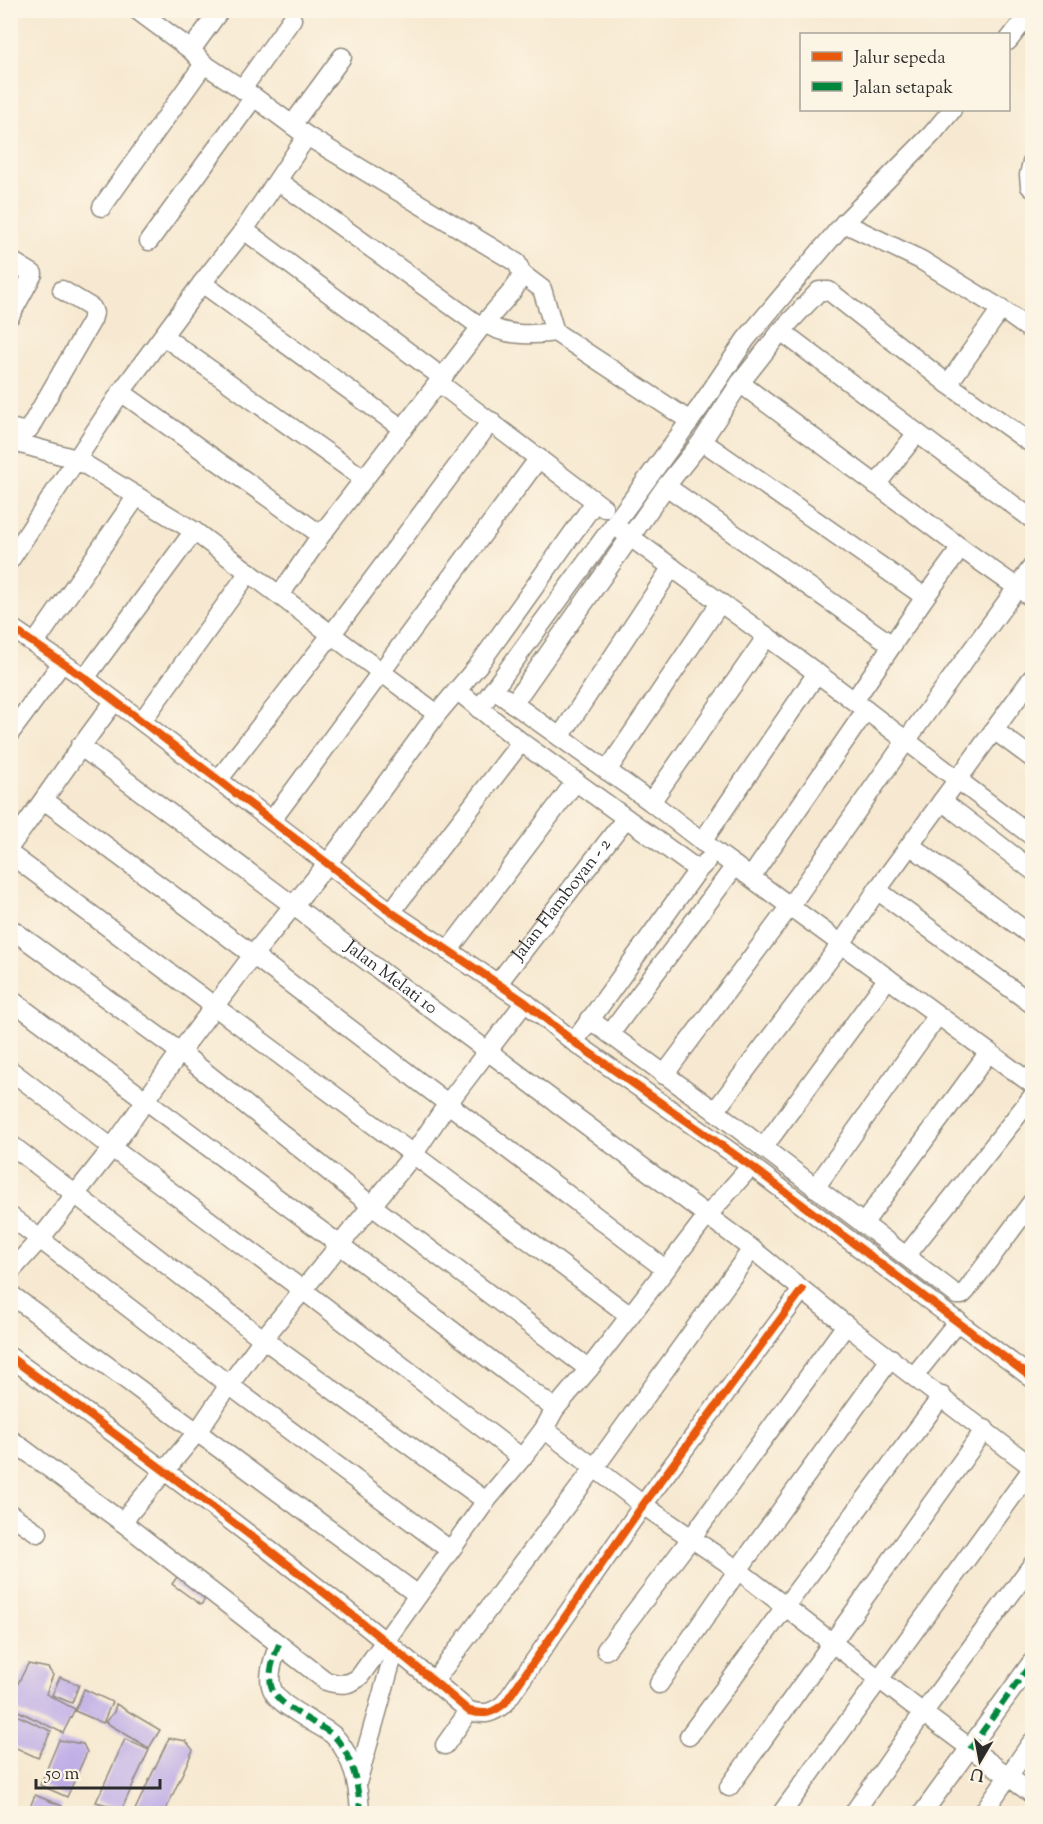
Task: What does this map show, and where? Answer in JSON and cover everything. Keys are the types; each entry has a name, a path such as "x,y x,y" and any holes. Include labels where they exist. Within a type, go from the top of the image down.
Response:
{"street":[{"path":"137,10 192,50 195,57 204,64 300,131 517,263 522,273 542,289 555,332"},
{"path":"192,50 220,10"},
{"path":"1010,38 1032,10"},
{"path":"149,241 248,93 292,20"},
{"path":"10,560 122,392 278,181 300,131 342,57"},
{"path":"102,207 204,64"},
{"path":"479,709 695,414 746,339 844,223 932,134 951,111"},
{"path":"1032,162 1029,175 1032,188"},
{"path":"278,181 483,325 518,334 555,332 695,414 718,417"},
{"path":"844,223 921,260 1001,309 1032,331"},
{"path":"244,230 595,502 630,537 817,673 1032,837"},
{"path":"10,260 33,273 10,316"},
{"path":"280,595 321,535 483,325 514,289 522,273"},
{"path":"202,283 402,429"},
{"path":"10,428 22,431 29,429 92,320 94,313 92,308 62,290"},
{"path":"513,704 666,486 702,441 740,383 781,331 819,291 829,291 948,384 1032,444"},
{"path":"948,384 1001,309"},
{"path":"781,331 1032,519"},
{"path":"163,336 364,478"},
{"path":"740,383 1025,593"},
{"path":"122,392 321,535"},
{"path":"219,779 331,635 491,421"},
{"path":"876,485 917,433"},
{"path":"10,441 76,459 194,531 437,714"},
{"path":"702,441 925,597"},
{"path":"272,820 539,458"},
{"path":"666,486 892,645"},
{"path":"35,643 137,496"},
{"path":"10,1272 40,1239 112,1148 180,1052 291,906 328,863 437,714 458,691 595,502"},
{"path":"85,678 194,531"},
{"path":"751,877 860,706 892,645 961,548"},
{"path":"560,737 672,567"},
{"path":"664,1075 790,906 906,741 1025,593 1032,567"},
{"path":"142,721 249,572"},
{"path":"608,771 720,603"},
{"path":"10,627 85,678 391,912 525,1002 574,1042 751,1166 1032,1378"},
{"path":"651,802 767,636"},
{"path":"493,644 514,660"},
{"path":"10,733 62,663"},
{"path":"574,1042 698,870 709,847 817,673"},
{"path":"715,1111 841,944 957,779 1032,678"},
{"path":"494,688 1032,1084"},
{"path":"458,691 521,742 698,870"},
{"path":"10,846 45,800 80,746 115,702"},
{"path":"994,730 1032,758"},
{"path":"391,912 521,742"},
{"name":"Jalan Melati 10","path":"80,746 752,1249 846,1325 985,1429 1032,1468"},
{"path":"448,951 576,781"},
{"path":"45,800 665,1269"},
{"path":"942,801 1032,870"},
{"name":"Jalan Flamboyan - 2","path":"498,983 626,818"},
{"path":"910,845 1032,936"},
{"path":"10,854 629,1315"},
{"path":"610,1034 735,866"},
{"path":"878,890 1032,1004"},
{"path":"10,928 180,1052 372,1206 589,1369"},
{"path":"763,1148 888,978"},
{"path":"10,999 340,1245 555,1409"},
{"path":"122,1522 198,1431 263,1339 413,1155 448,1103 489,1053 525,1002"},
{"path":"815,1188 938,1015"},
{"path":"589,1019 715,1111 957,1295 962,1295 1032,1202"},
{"path":"863,1224 989,1052"},
{"path":"10,1070 522,1458"},
{"path":"906,1256 1032,1097"},
{"path":"10,1144 263,1339 486,1501"},
{"path":"357,1783 391,1645 418,1595 486,1501 544,1429 555,1409 589,1369 707,1216 751,1166"},
{"path":"10,1216 229,1385 450,1550"},
{"path":"434,1681 595,1467 752,1249"},
{"path":"10,1357 166,1471 391,1645 469,1711 484,1715 496,1711 505,1703 644,1505 802,1290"},
{"path":"10,1294 418,1595"},
{"path":"914,1376 957,1321"},
{"path":"606,1650 692,1537 846,1325"},
{"path":"658,1684 891,1358"},
{"path":"689,1736 942,1396"},
{"path":"544,1429 644,1505 738,1570 1032,1794"},
{"path":"729,1787 985,1429"},
{"path":"10,1439 122,1522 326,1681 347,1684 356,1680 391,1645"},
{"path":"781,1814 1032,1468"},
{"path":"10,1514 38,1533"},
{"path":"854,1814 923,1713 1032,1565"},
{"path":"279,1644 271,1664 269,1680 275,1695 287,1706 333,1735 346,1753 357,1783 360,1814"},
{"path":"922,1814 1032,1662"},
{"path":"445,1745 469,1711"},
{"path":"982,1814 1032,1742"}],"building":[{"path":"179,1574 208,1594 201,1605 172,1584"},
{"path":"28,1664 48,1668 53,1675 46,1694 75,1709 63,1733 10,1707 10,1699"},
{"path":"60,1677 79,1685 72,1703 52,1695"},
{"path":"84,1689 112,1702 103,1723 75,1711"},
{"path":"116,1704 160,1730 149,1748 105,1722 114,1712"},
{"path":"10,1712 51,1731 38,1758 10,1745"},
{"path":"169,1738 186,1741 193,1750 164,1814 133,1814"},
{"path":"125,1739 149,1750 120,1813 114,1807 96,1802"},
{"path":"59,1740 83,1744 87,1752 67,1797 40,1785"},
{"path":"35,1795 62,1806 59,1814 27,1814"},
{"path":"94,1805 114,1809 117,1814 90,1814"}],"marked path":[{"path":"279,1644 270,1674 274,1693 289,1707 330,1732 341,1744 354,1772 360,1814"},
{"path":"970,1749 1032,1662"}],"cycle path":[{"path":"10,627 85,678 391,912 525,1002 574,1042 751,1166 1032,1378"},
{"path":"10,1357 300,1574 469,1711 484,1713 505,1703 643,1505 802,1290"}]}
